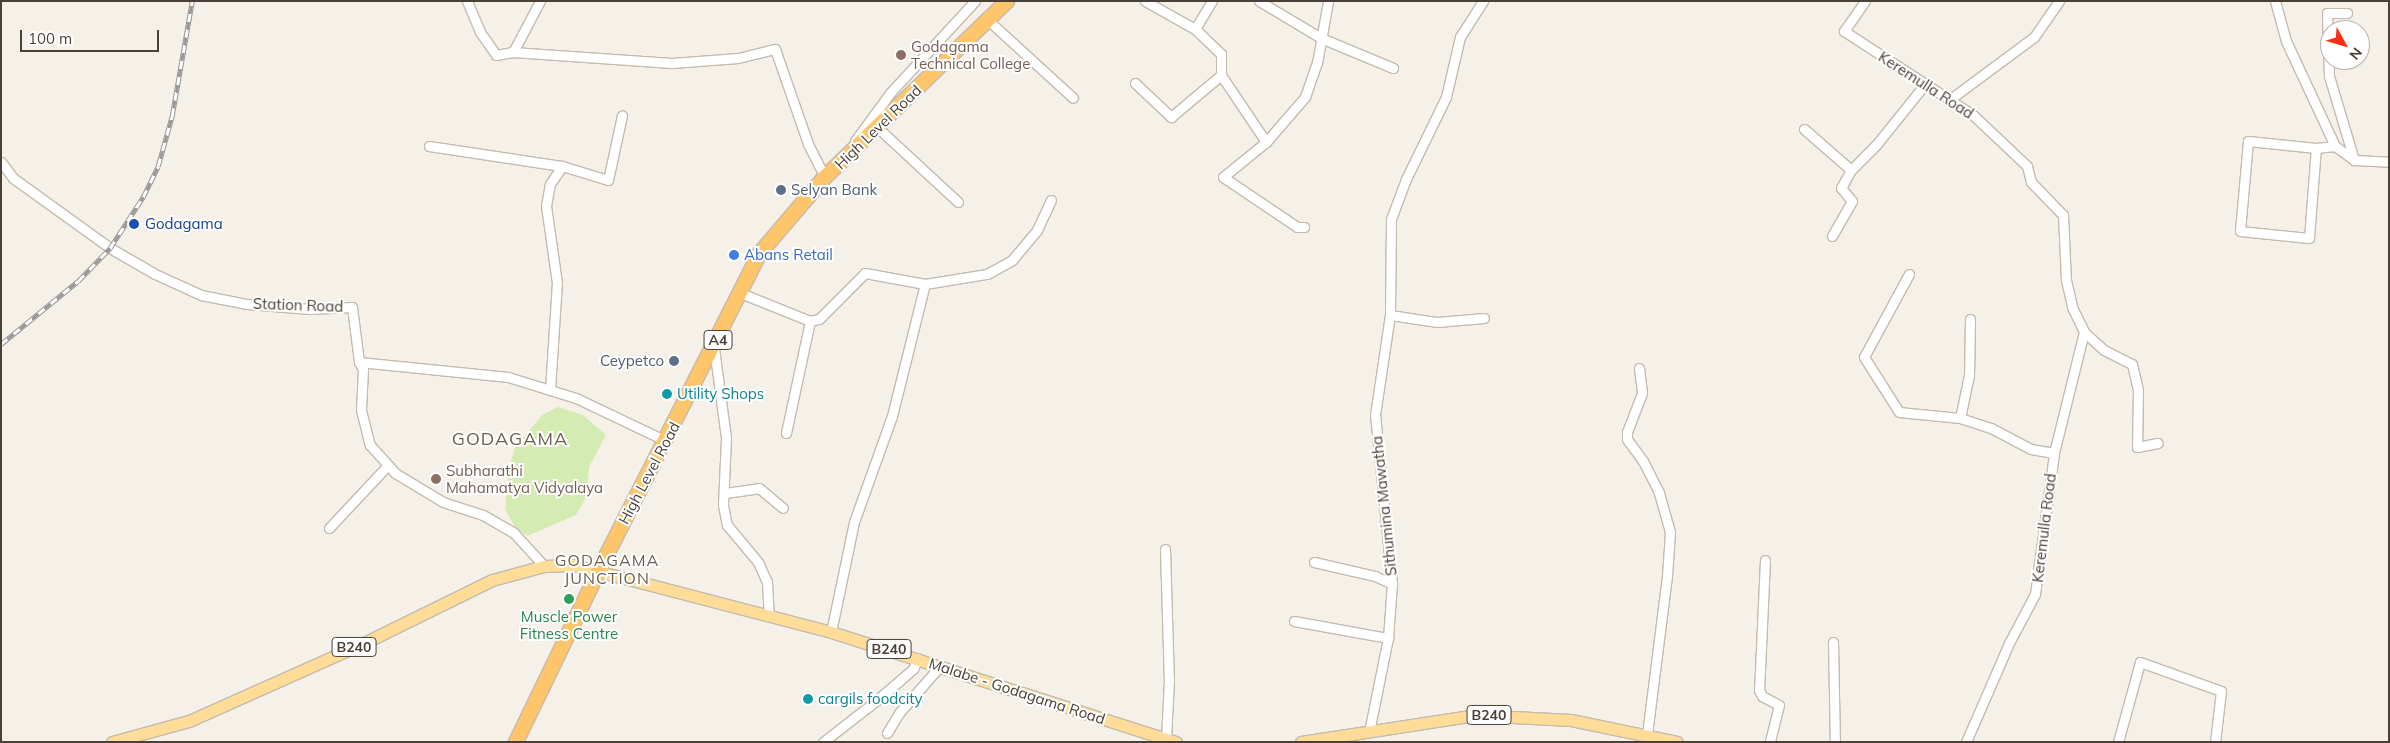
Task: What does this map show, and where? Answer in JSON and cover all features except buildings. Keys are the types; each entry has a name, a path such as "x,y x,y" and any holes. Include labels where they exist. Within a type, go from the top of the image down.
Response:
{"highway":[{"name":"High Level Road","path":"516,742 598,572 714,348 738,292 777,230 825,177 878,128 1007,1"}],"main road":[{"name":"B240","path":"112,742 189,721 370,640 492,580 544,566 574,565 598,572"},
{"name":"Malabe - Godagama Road","path":"598,572 831,632 1017,688 1171,741"},
{"name":"B240","path":"1301,742 1475,715 1571,720 1647,734 1677,742"}],"street":[{"path":"467,1 480,32 496,55 513,52 672,63 738,58 775,49 808,144 825,177"},
{"path":"513,52 540,1"},
{"path":"836,167 890,93 976,1"},
{"path":"1144,1 1195,28 1222,54 1221,75 1266,142"},
{"path":"1195,28 1212,1"},
{"path":"1259,1 1321,38 1393,68"},
{"path":"1304,227 1297,227 1223,177 1266,142 1305,97 1317,63 1328,1"},
{"name":"Sithumina Mawatha","path":"1369,732 1388,638 1392,584 1374,415 1390,315 1391,220 1406,179 1446,97 1460,37 1482,1"},
{"name":"Keremulla Road","path":"1865,1 1844,31 1973,115 2027,166 2031,182 2063,215 2066,280 2072,307 2084,332 2104,350 2132,364 2138,390 2137,447 2158,443"},
{"path":"1949,100 2034,37 2058,1"},
{"path":"2275,1 2286,41 2335,146 2354,160 2389,162"},
{"path":"2347,13 2328,13 2329,76 2354,160"},
{"path":"988,20 1074,98"},
{"path":"1135,83 1171,116 1221,75"},
{"path":"1832,236 1852,201 1841,188 1851,170 1876,145 1925,84"},
{"path":"429,146 562,166 608,180 622,115"},
{"path":"878,128 958,202"},
{"path":"1804,129 1851,170"},
{"path":"2316,148 2309,238 2240,231 2248,141 2316,148 2335,146"},
{"name":"Station Road","path":"1,162 13,178 110,248 155,274 201,295 265,305 352,307 359,362"},
{"path":"550,390 556,283 546,206 550,184 562,166"},
{"path":"738,292 810,321 819,319 865,273 925,284 987,274 1012,260 1037,230 1051,200"},
{"path":"1909,274 1864,357 1899,412 1960,418 1991,428 2032,449 2054,453"},
{"path":"831,632 854,522 892,416 925,284"},
{"path":"1390,315 1437,322 1484,318"},
{"path":"1960,418 1969,375 1970,319"},
{"path":"786,433 810,321"},
{"name":"Keremulla Road","path":"1966,742 2009,643 2035,594 2054,453 2084,332"},
{"path":"714,348 726,438 723,506 728,525 758,562 767,582 769,616"},
{"path":"359,362 508,378 576,398 666,441"},
{"path":"359,362 363,369 361,410 370,445 388,465 396,473 443,502 483,515 514,533 544,566"},
{"path":"1639,368 1642,393 1626,432 1627,440 1643,461 1660,493 1670,532 1668,576 1647,734"},
{"path":"329,528 388,465"},
{"path":"725,493 759,488 782,508"},
{"path":"1165,549 1171,741"},
{"path":"1765,560 1759,690 1762,696 1779,705 1770,742"},
{"path":"1314,562 1392,584"},
{"path":"1294,621 1388,638"},
{"path":"1833,642 1835,742"},
{"path":"823,742 884,694 913,668 918,658"},
{"path":"2118,742 2140,662 2221,691 2215,742"},
{"path":"886,733 899,713 940,666"}],"green space":[{"path":"558,407 583,415 606,435 589,467 587,496 576,515 527,536 515,527 505,509 509,467 515,448 542,415"}],"railway":[{"path":"1,344 78,281 110,248 143,197 158,166 172,116 192,1"}],"place":[{"name":"Godagama Technical College","path":"901,55"},
{"name":"Selyan Bank","path":"781,190"},
{"name":"Godagama","path":"134,224"},
{"name":"Abans Retail","path":"734,255"},
{"name":"Ceypetco","path":"674,361"},
{"name":"Utility Shops","path":"667,394"},
{"name":"Subharathi Mahamatya Vidyalaya","path":"436,479"},
{"name":"Muscle Power Fitness Centre","path":"569,599"},
{"name":"cargils foodcity","path":"808,699"}],"district":[{"name":"GODAGAMA","path":"510,439"},
{"name":"GODAGAMA JUNCTION","path":"607,569"}]}
